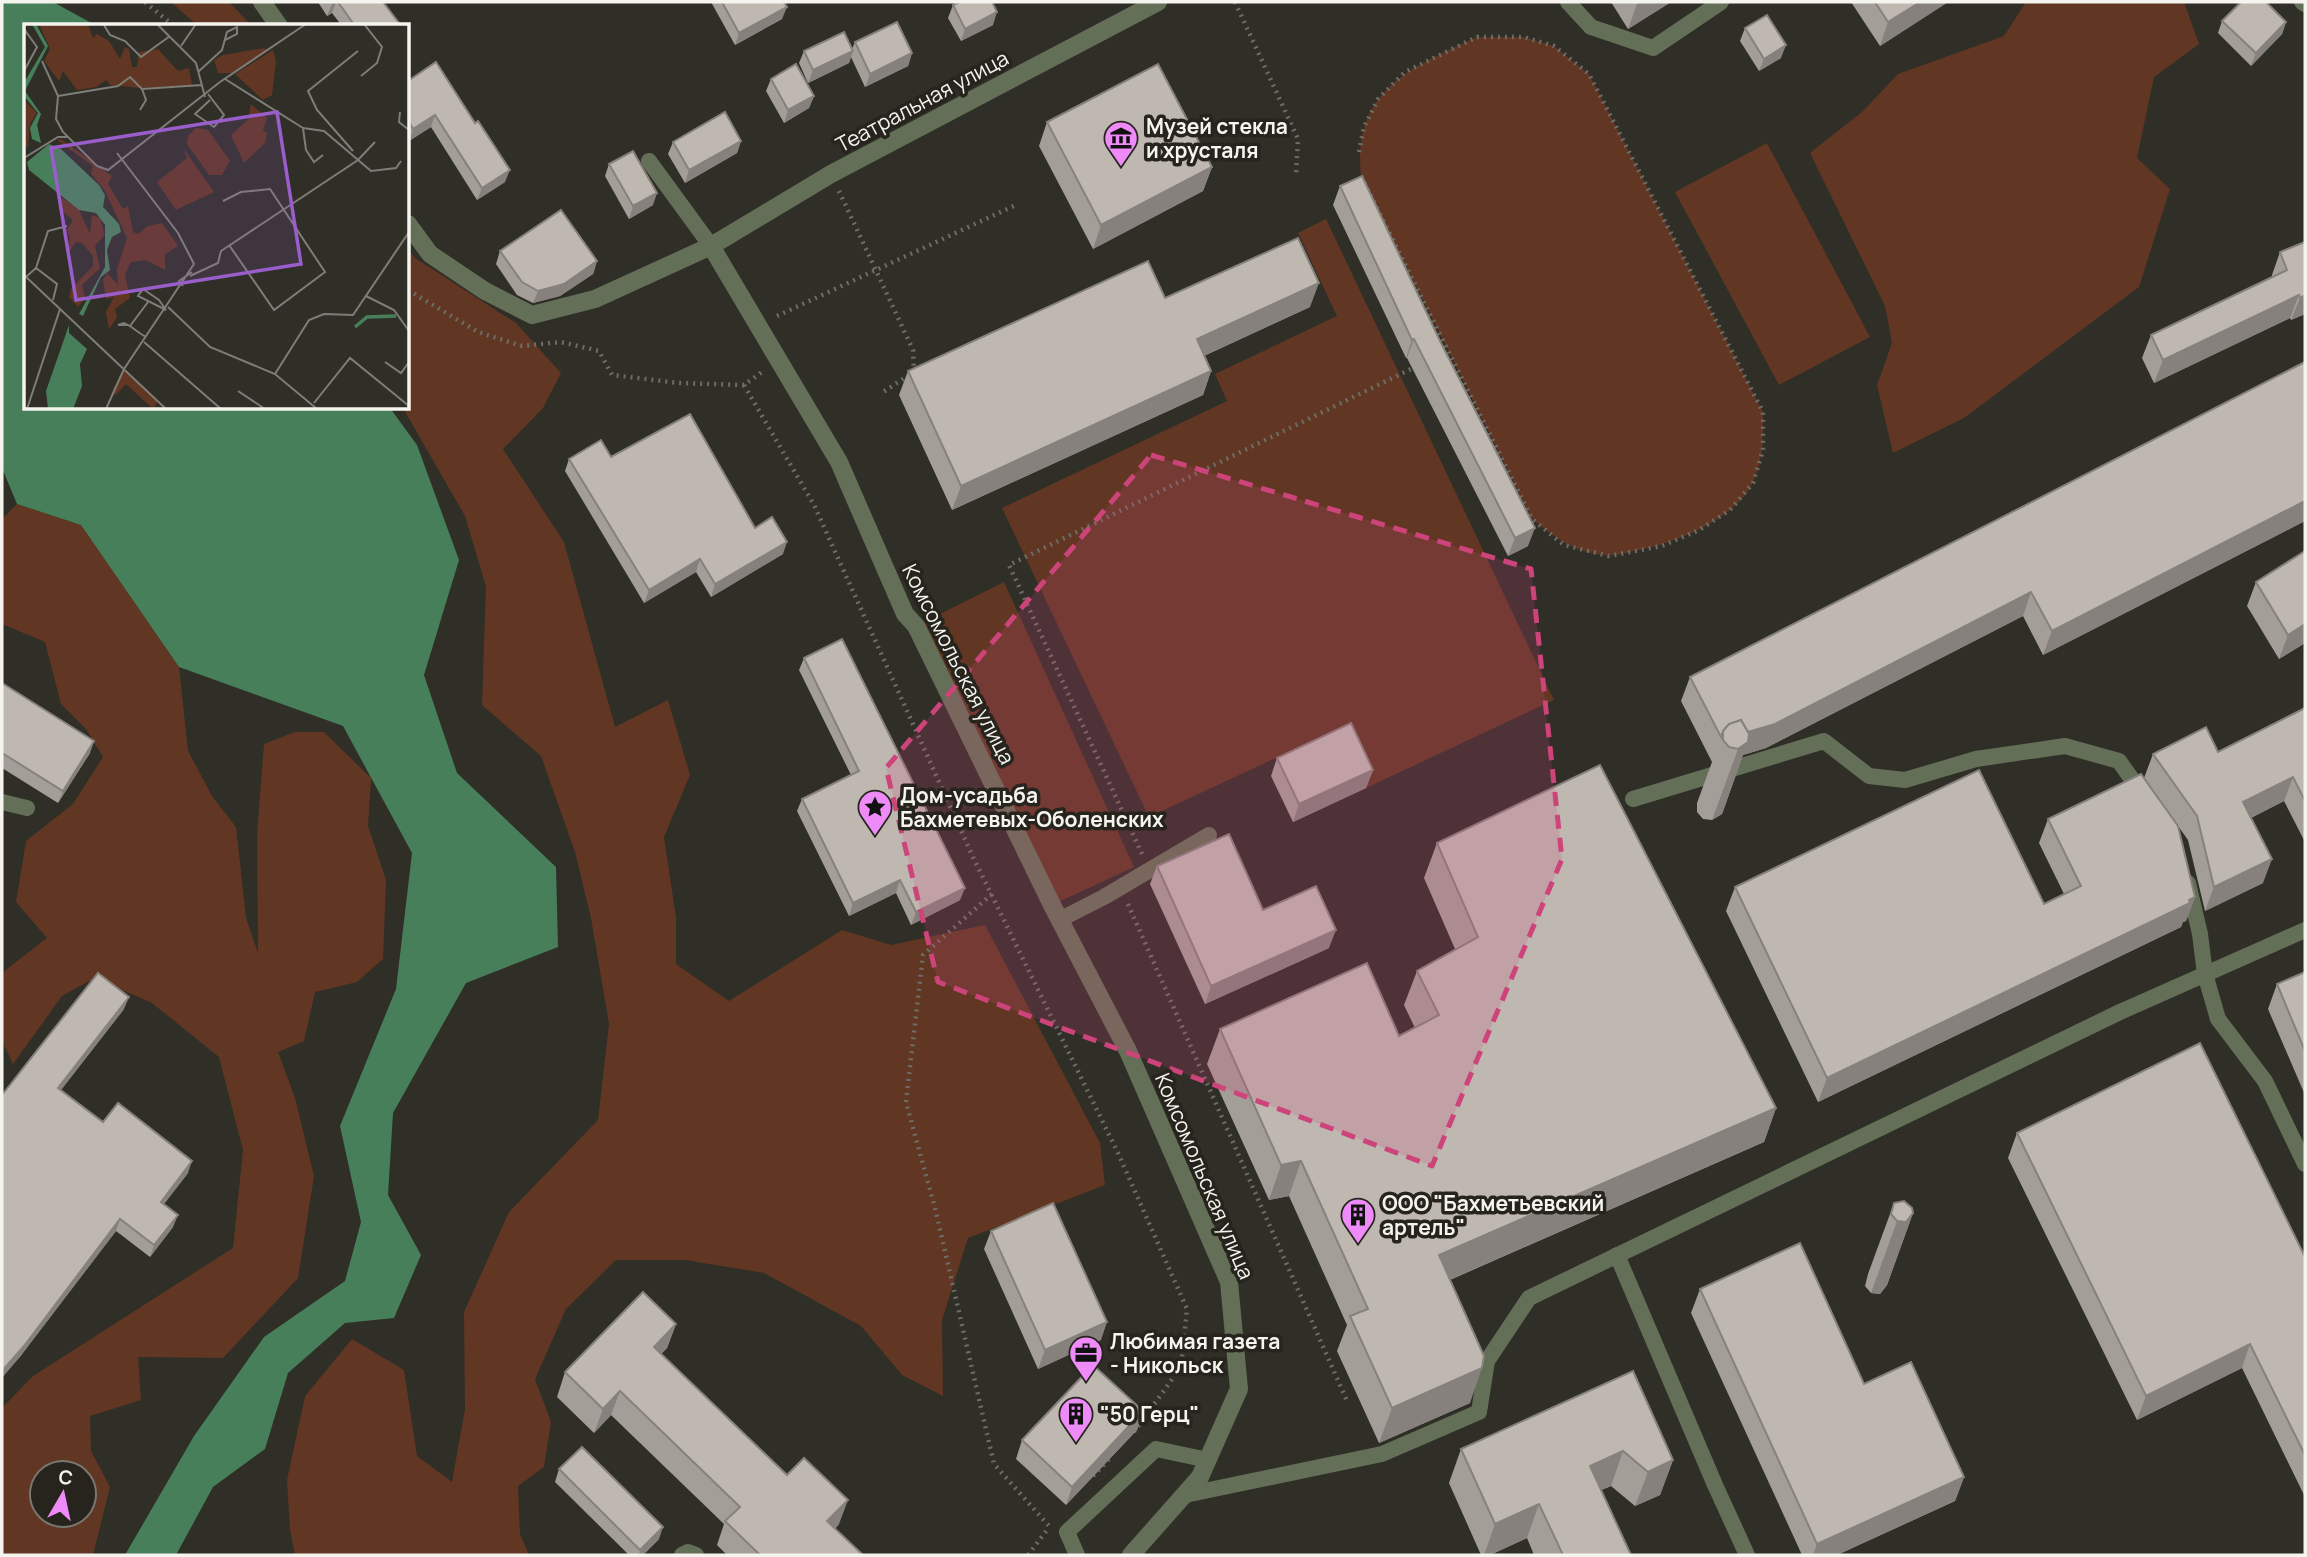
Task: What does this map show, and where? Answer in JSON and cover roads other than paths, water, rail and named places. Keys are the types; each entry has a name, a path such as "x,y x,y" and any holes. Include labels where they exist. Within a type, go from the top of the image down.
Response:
{"street":[{"path":"262,2 278,24"},
{"name":"Театральная улица","path":"711,246 831,174 1158,2"},
{"path":"410,227 430,254 485,291 532,315 595,299 711,246"},
{"name":"Комсомольская улица","path":"711,246 839,462 905,614 916,626 1059,920 1128,1051 1229,1282 1239,1388 1200,1477 1131,1555"}],"lane":[{"path":"1568,2 1591,27 1653,48 1721,2"},
{"path":"649,161 711,246"},
{"path":"1633,799 1824,741 1869,776 1905,780 1976,759 2064,746 2119,761 2157,814"},
{"path":"2,802 27,808"},
{"path":"1059,920 1209,835"},
{"path":"2185,871 2200,934 2205,974 2218,1019 2265,1081 2305,1164"},
{"path":"1185,1495 1382,1454 1479,1412 1487,1361 1529,1298 2120,1012 2305,930"},
{"path":"1617,1255 1747,1555"},
{"path":"1077,1555 1067,1532 1156,1449 1208,1460"},
{"path":"682,1555 688,1552 696,1555"}],"place":[{"name":"Музей стекла и хрусталя","path":"1121,168"},
{"name":"Дом-усадьба Бахметевых-Оболенских","path":"875,837"},
{"name":"ООО \"Бахметьевский артель\"","path":"1358,1245"},
{"name":"Любимая газета - Никольск","path":"1086,1383"},
{"name":"\"50 Герц\"","path":"1076,1444"}]}
